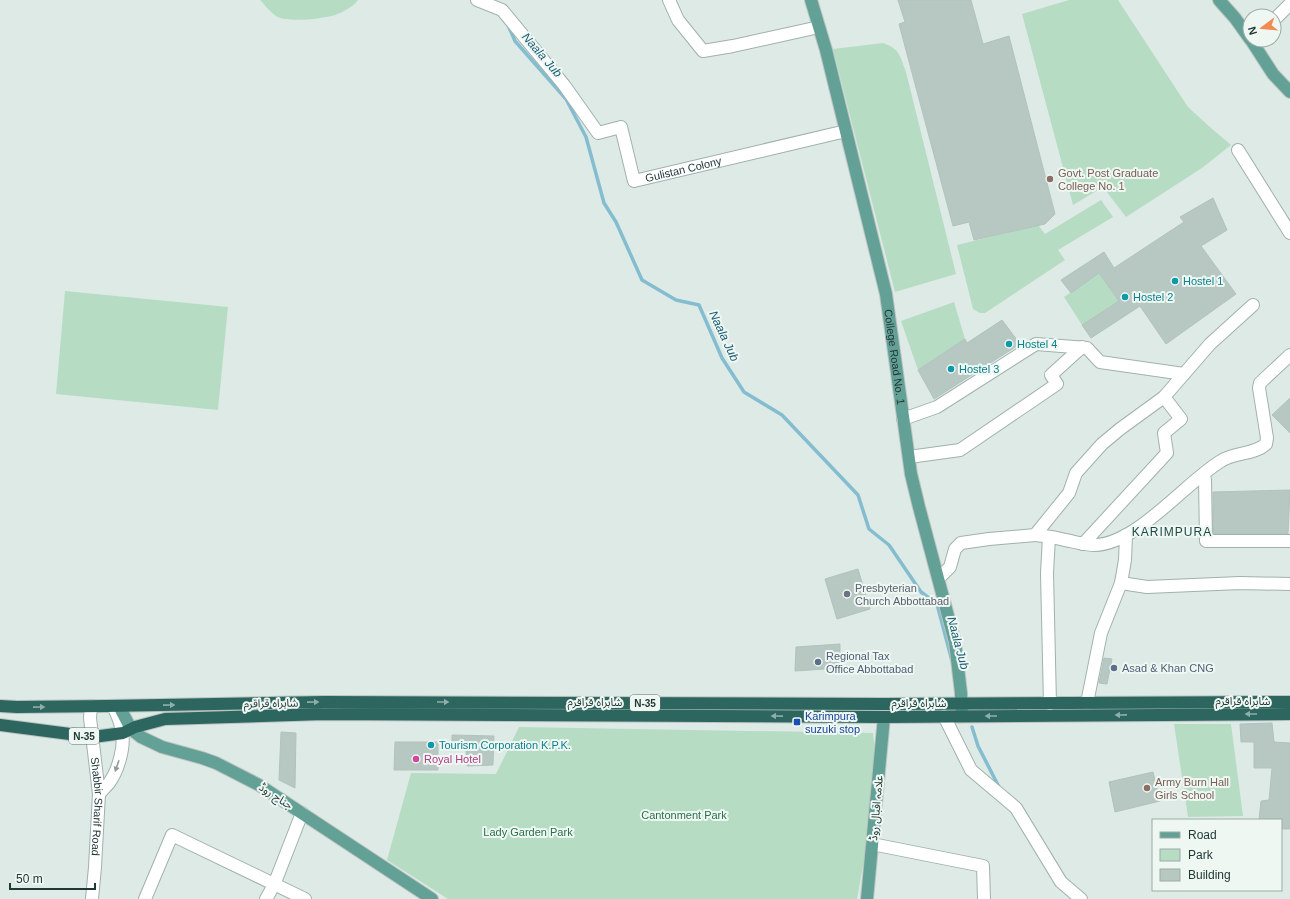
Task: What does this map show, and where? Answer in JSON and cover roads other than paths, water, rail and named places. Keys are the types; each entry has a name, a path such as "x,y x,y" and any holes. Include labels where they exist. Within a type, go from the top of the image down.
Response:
{"highway":[{"name":"شاہراہ قراقرم","path":"0,706 116,706 324,702 1050,704 1290,702"},
{"name":"شاہراہ قراقرم","path":"0,725 93,737 127,731 165,719 309,715 884,717 1290,714"}],"main road":[{"name":"College Road No. 1","path":"811,0 846,131 886,294 909,457 919,507 955,642 962,716"},
{"path":"1219,0 1242,28"},
{"path":"1255,48 1273,74 1290,92"},
{"name":"علامہ اقبال روڈ","path":"867,899 884,717"},
{"name":"جناح روڈ","path":"127,731 151,743 202,758 259,785 432,899"}],"street":[{"name":"Gulistan Colony","path":"477,0 502,10 564,85 598,133 621,128 634,181 846,131"},
{"path":"669,0 678,20 702,51 733,46 819,27"},
{"path":"1282,12 1290,4"},
{"path":"1238,150 1290,233"},
{"path":"1035,535 1069,493 1076,473 1102,444 1164,397 1210,344 1253,305"},
{"path":"903,420 937,406 1036,344 1087,348 1100,362 1184,374"},
{"path":"909,457 960,450 1057,384 1052,375 1082,347"},
{"path":"939,578 950,567 955,549 961,543 1035,535 1096,545 1112,542 1126,535 1150,519 1221,461 1261,449 1266,444 1267,431 1259,388 1260,383 1290,355"},
{"path":"1083,544 1167,453 1164,433 1181,419 1164,397"},
{"path":"1202,476 1206,479 1206,541 1290,542"},
{"path":"1086,703 1101,633 1121,583 1125,560 1126,535"},
{"path":"1049,537 1047,573 1050,704"},
{"path":"1121,583 1147,587 1240,583 1290,584"},
{"name":"Shabbir Sharif Road","path":"90,706 90,718 99,794 92,899"},
{"path":"99,794 110,782 118,767 127,731 117,715 116,706"},
{"path":"944,716 971,770 1016,808 1061,882 1081,899"},
{"path":"266,899 274,885 302,813"},
{"path":"145,899 172,835 305,899"},
{"path":"872,844 983,866 984,899"}],"waterway":[{"name":"Naala Jub","path":"508,25 515,41 566,99 586,137 604,203 616,222 642,280 676,300 699,305 722,358 744,392 782,415 858,495 869,529 889,545 921,592 937,604 952,661"},
{"name":"Naala Jub","path":"972,727 978,746 999,787"}],"place":[{"name":"Govt. Post Graduate College No. 1","path":"1050,179"},
{"name":"Hostel 1","path":"1175,281"},
{"name":"Hostel 2","path":"1125,297"},
{"name":"Hostel 4","path":"1009,344"},
{"name":"Hostel 3","path":"951,369"},
{"name":"Presbyterian Church Abbottabad","path":"847,594"},
{"name":"Regional Tax Office Abbottabad","path":"818,662"},
{"name":"Asad & Khan CNG","path":"1114,668"},
{"name":"Karimpura suzuki stop","path":"797,722"},
{"name":"Tourism Corporation K.P.K.","path":"431,745"},
{"name":"Royal Hotel","path":"416,759"},
{"name":"Army Burn Hall Girls School","path":"1147,788"}],"district":[{"name":"KARIMPURA","path":"1172,532"}],"park label":[{"name":"Cantonment Park","path":"684,815"},
{"name":"Lady Garden Park","path":"528,832"}]}
